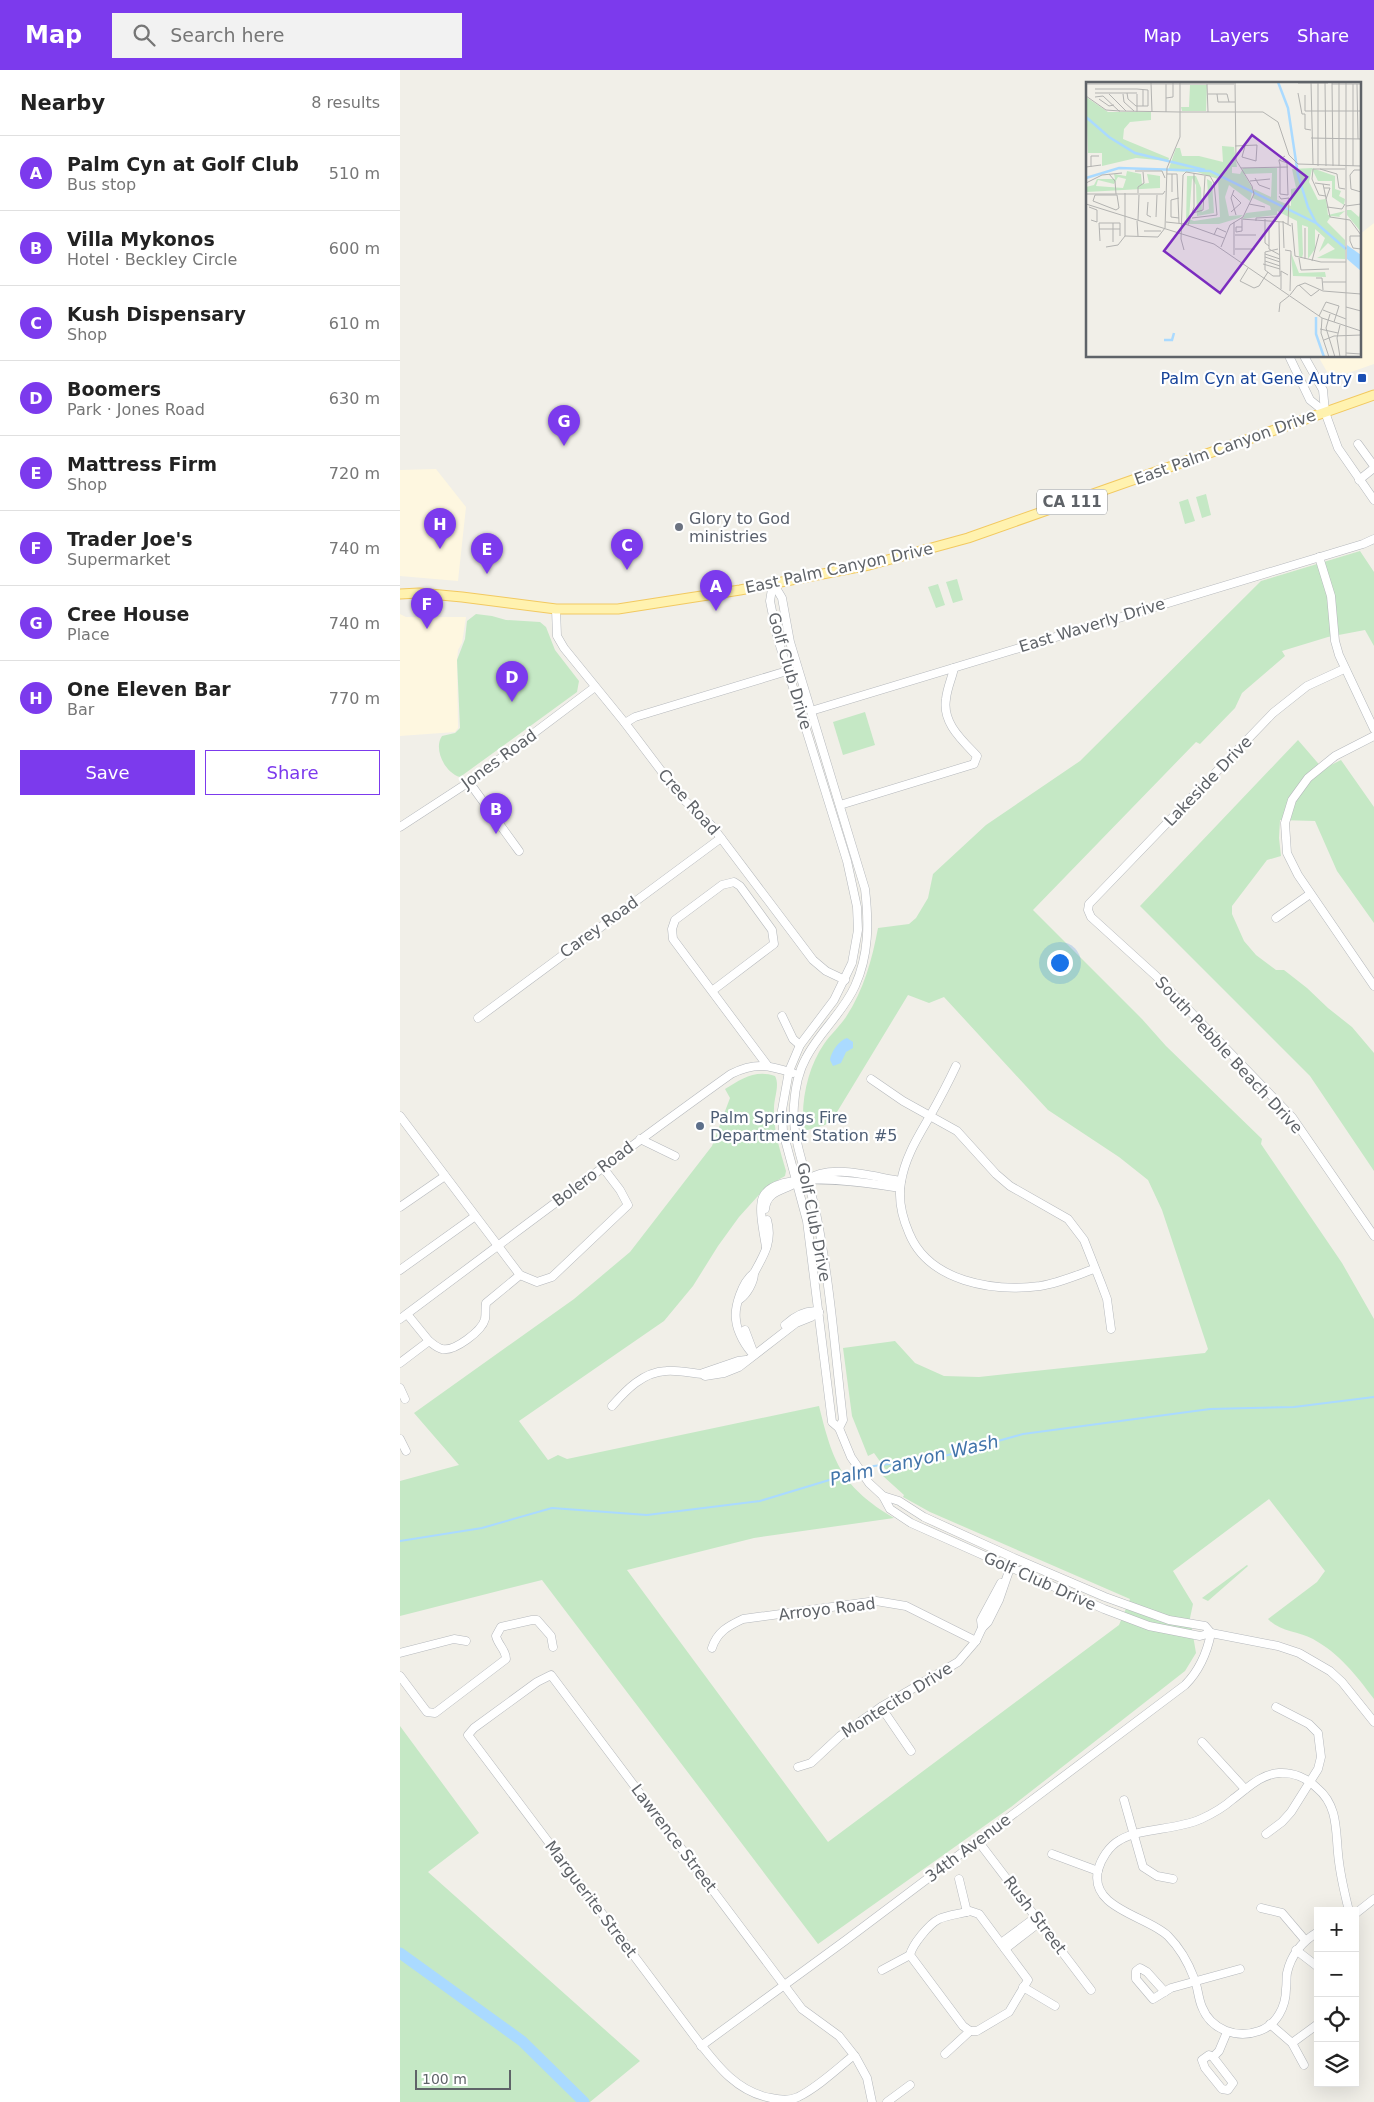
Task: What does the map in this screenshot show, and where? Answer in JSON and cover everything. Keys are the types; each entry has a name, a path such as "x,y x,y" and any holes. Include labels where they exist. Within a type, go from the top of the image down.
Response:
{"main road":[{"name":"East Palm Canyon Drive","path":"400,594 419,593 474,598 556,610 618,609 702,596 869,565 968,538 1374,395"}],"street":[{"path":"1290,358 1310,400 1325,412"},
{"path":"1305,358 1323,390 1325,412 1338,448 1374,500"},
{"path":"1358,444 1374,467 1359,480"},
{"name":"East Waverly Drive","path":"811,711 1363,544 1374,538"},
{"path":"1319,557 1331,596 1335,641 1344,669 1374,729"},
{"name":"Golf Club Drive","path":"773,583 770,601 777,636 856,894 858,930 856,948 845,980 834,1000 800,1045 788,1071 782,1110 783,1132 807,1221 832,1422 839,1428 851,1457 869,1483 883,1496 890,1510 911,1523 1010,1568 1149,1626 1200,1636 1211,1633 1253,1640 1299,1653 1330,1671 1342,1682 1374,1722"},
{"name":"Golf Club Drive","path":"773,583 782,598 790,642 866,889 869,917 864,959 855,986 838,1014 806,1058 800,1074 794,1107 794,1124 816,1212 843,1420 839,1428"},
{"name":"Cree Road","path":"556,610 556,636 595,687 681,797 711,825 813,960 826,971 845,980"},
{"path":"840,805 974,764 977,756 955,732 949,722 946,710 945,701 954,668"},
{"name":"Lakeside Drive","path":"1088,910 1090,904 1273,713 1307,686 1344,669"},
{"path":"625,723 635,717 787,670"},
{"name":"Jones Road","path":"400,828 469,782 595,687"},
{"path":"1374,736 1335,756 1319,767 1300,788 1287,813 1285,834 1287,853 1298,875 1374,986"},
{"path":"469,782 519,851"},
{"name":"Carey Road","path":"478,1018 721,838"},
{"path":"712,991 774,944 772,930 740,886 734,882 722,885 675,920 672,929 673,939 767,1065"},
{"path":"1276,918 1310,894"},
{"name":"South Pebble Beach Drive","path":"1088,910 1091,917 1156,976 1292,1117 1374,1236"},
{"path":"782,1016 793,1039 800,1045"},
{"name":"Bolero Road","path":"403,1316 604,1168 640,1139 731,1074 742,1068 767,1065 800,1074"},
{"path":"956,1066 912,1146 900,1184 902,1213 912,1239 921,1253 940,1270 979,1284 1018,1287 1050,1284 1094,1269"},
{"path":"871,1079 903,1101 957,1131 996,1174 1010,1186 1068,1220 1084,1240 1107,1299 1111,1329"},
{"path":"400,1116 520,1276 537,1282 552,1277 628,1205 604,1168"},
{"path":"640,1139 675,1156"},
{"path":"754,1355 747,1348 736,1320 736,1308 740,1299 740,1293 754,1274 766,1247 760,1215 762,1197 774,1186 788,1181 797,1182 807,1180 816,1174 841,1171 900,1184"},
{"path":"401,1205 445,1176"},
{"path":"400,1270 474,1217"},
{"path":"403,1316 429,1341 443,1350 452,1349 473,1335 485,1321 486,1303 520,1276"},
{"path":"612,1406 629,1387 651,1374 665,1371 702,1374 705,1376 724,1373 740,1367 746,1360 772,1341 778,1330 793,1318 811,1311 819,1312"},
{"path":"400,1363 429,1341"},
{"path":"400,1388 405,1398"},
{"path":"400,1439 406,1451"},
{"name":"Golf Club Drive","path":"883,1496 899,1501 924,1517 1014,1558 1151,1615 1205,1626 1211,1633"},
{"name":"Montecito Drive","path":"798,1767 811,1763 840,1736 881,1707 946,1671 958,1662 976,1641 982,1628 988,1622 999,1600 1014,1558"},
{"name":"Arroyo Road","path":"712,1648 718,1634 731,1624 743,1619 876,1601 906,1606 976,1641"},
{"path":"400,1676 427,1712 436,1713 506,1659 506,1652 497,1642 496,1636 501,1628 537,1620 550,1636 553,1647"},
{"name":"34th Avenue","path":"702,2046 1185,1685 1199,1668 1208,1648 1211,1633"},
{"path":"400,1653 454,1639 466,1641"},
{"name":"Lawrence Street","path":"481,1752 468,1735 529,1688 550,1675 802,2009 839,2036 854,2055 867,2078 872,2102"},
{"path":"881,1707 911,1751"},
{"path":"1266,1834 1282,1822 1318,1769 1322,1757 1318,1733 1300,1718 1276,1707"},
{"path":"1202,1742 1245,1789"},
{"name":"Marguerite Street","path":"481,1752 702,2046 721,2070 735,2083 763,2096 783,2100 798,2097 854,2055"},
{"path":"1314,1934 1305,1940 1296,1950 1286,1976 1284,2004 1280,2015 1262,2030 1250,2034 1227,2032 1209,2018 1202,2008 1196,1980 1188,1963 1166,1934 1152,1924 1108,1902 1098,1882 1098,1871 1108,1850 1120,1840 1134,1834 1200,1820 1234,1799 1261,1778 1279,1773 1292,1774 1310,1782 1326,1797 1332,1807 1340,1868 1348,1907"},
{"path":"1124,1800 1143,1867 1157,1876 1173,1879"},
{"name":"Rush Street","path":"978,1840 1092,1990"},
{"path":"1052,1854 1098,1871"},
{"path":"959,1879 967,1912"},
{"path":"1359,1911 1374,1899"},
{"path":"1261,1908 1282,1914 1305,1940"},
{"path":"882,1970 910,1955 912,1947 935,1922 967,1912 975,1912 979,1914 1028,1980 1009,2012 977,2031 970,2031 963,2026 910,1955"},
{"path":"1003,1946 1038,1920"},
{"path":"1296,1950 1314,1964"},
{"path":"1165,1992 1196,1980 1240,1969"},
{"path":"1024,1987 1055,2006"},
{"path":"1270,2024 1292,2043 1304,2065"},
{"path":"1292,2043 1314,2027"},
{"path":"944,2054 970,2031"},
{"path":"1213,2057 1219,2051 1227,2032"},
{"path":"1209,2055 1213,2057 1234,2083 1228,2090 1222,2089 1203,2064 1202,2060 1209,2055"},
{"path":"887,2102 910,2084"}],"shaded area":[{"path":"1374,223 1374,364 1331,379 1319,358 1362,358 1362,232"},
{"path":"436,469 466,507 458,581 400,576 400,470"},
{"path":"400,614 406,617 466,617 462,643 458,650 457,659 458,728 455,732 400,736"}],"green space":[{"path":"1206,494 1211,515 1202,518 1196,497"},
{"path":"1188,499 1195,521 1185,524 1179,502"},
{"path":"1360,551 1374,572 1374,646 1365,630 1328,637 1282,651 1285,656 1242,693 1235,708 1200,744 1196,742 1033,910 1142,1019 1166,1046 1262,1139 1261,1144 1342,1263 1374,1319 1374,1699 1354,1673 1331,1651 1313,1639 1284,1629 1268,1619 1317,1582 1325,1571 1269,1499 1173,1571 1193,1604 1190,1618 1196,1653 1185,1671 1011,1807 818,1944 542,1580 400,1616 400,1481 459,1465 414,1413 574,1299 630,1252 712,1146 730,1098 725,1089 755,1074 775,1076 777,1087 774,1108 775,1124 777,1140 786,1171 785,1176 766,1187 739,1217 693,1286 664,1321 519,1421 548,1460 558,1455 567,1459 819,1406 829,1443 842,1472 862,1495 876,1507 894,1518 754,1538 627,1570 828,1842 1119,1625 1130,1599 930,1512 903,1497 904,1495 883,1476 889,1474 874,1453 868,1456 852,1416 843,1348 895,1341 915,1363 944,1376 979,1377 1205,1353 1208,1349 1162,1210 1148,1180 1119,1157 1048,1110 944,997 929,1003 908,995 834,1117 825,1125 804,1131 803,1108 806,1085 818,1053 846,1017 858,996 870,963 878,928 909,924 916,918 928,898 933,874 986,825 1080,761 1261,581"},
{"path":"957,579 963,600 953,603 946,582"},
{"path":"938,584 945,605 936,608 928,587"},
{"path":"476,614 506,620 540,622 546,627 555,650 579,681 577,692 460,777 445,766 439,747 442,736 455,733 460,728 457,660 465,639 467,621"},
{"path":"865,712 875,745 843,755 833,722"},
{"path":"1298,740 1323,769 1341,760 1374,807 1374,923 1337,871 1315,821 1280,820 1281,856 1267,860 1232,906 1232,914 1244,941 1256,955 1276,970 1284,970 1307,988 1352,1027 1374,1053 1374,1171 1310,1076 1140,906"},
{"path":"1247,1565 1208,1601 1202,1598"},
{"path":"400,1726 479,1833 428,1872 640,2061 590,2102 400,2102"}],"water":[{"path":"847,1038 853,1042 853,1048 846,1052 841,1063 833,1066 830,1060 832,1053 838,1044"}],"waterway":[{"name":"Palm Canyon Wash","path":"863,1470 874,1466 941,1457 1023,1434 1210,1409 1294,1407 1374,1397"},
{"name":"Palm Canyon Wash","path":"400,1541 482,1528 552,1508 647,1515 760,1501 859,1471"},
{"path":"400,1953 522,2041 584,2102"}],"place":[{"name":"Palm Cyn at Gene Autry","path":"1362,378"},
{"name":"Cree House","path":"564,446"},
{"name":"Glory to God ministries","path":"679,527"},
{"name":"One Eleven Bar","path":"440,549"},
{"name":"Kush Dispensary","path":"627,570"},
{"name":"Mattress Firm","path":"487,574"},
{"name":"Palm Cyn at Golf Club","path":"716,611"},
{"name":"Trader Joe's","path":"427,629"},
{"name":"Boomers","path":"512,702"},
{"name":"Villa Mykonos","path":"496,834"},
{"name":"Palm Springs Fire Department Station #5","path":"700,1126"}]}
